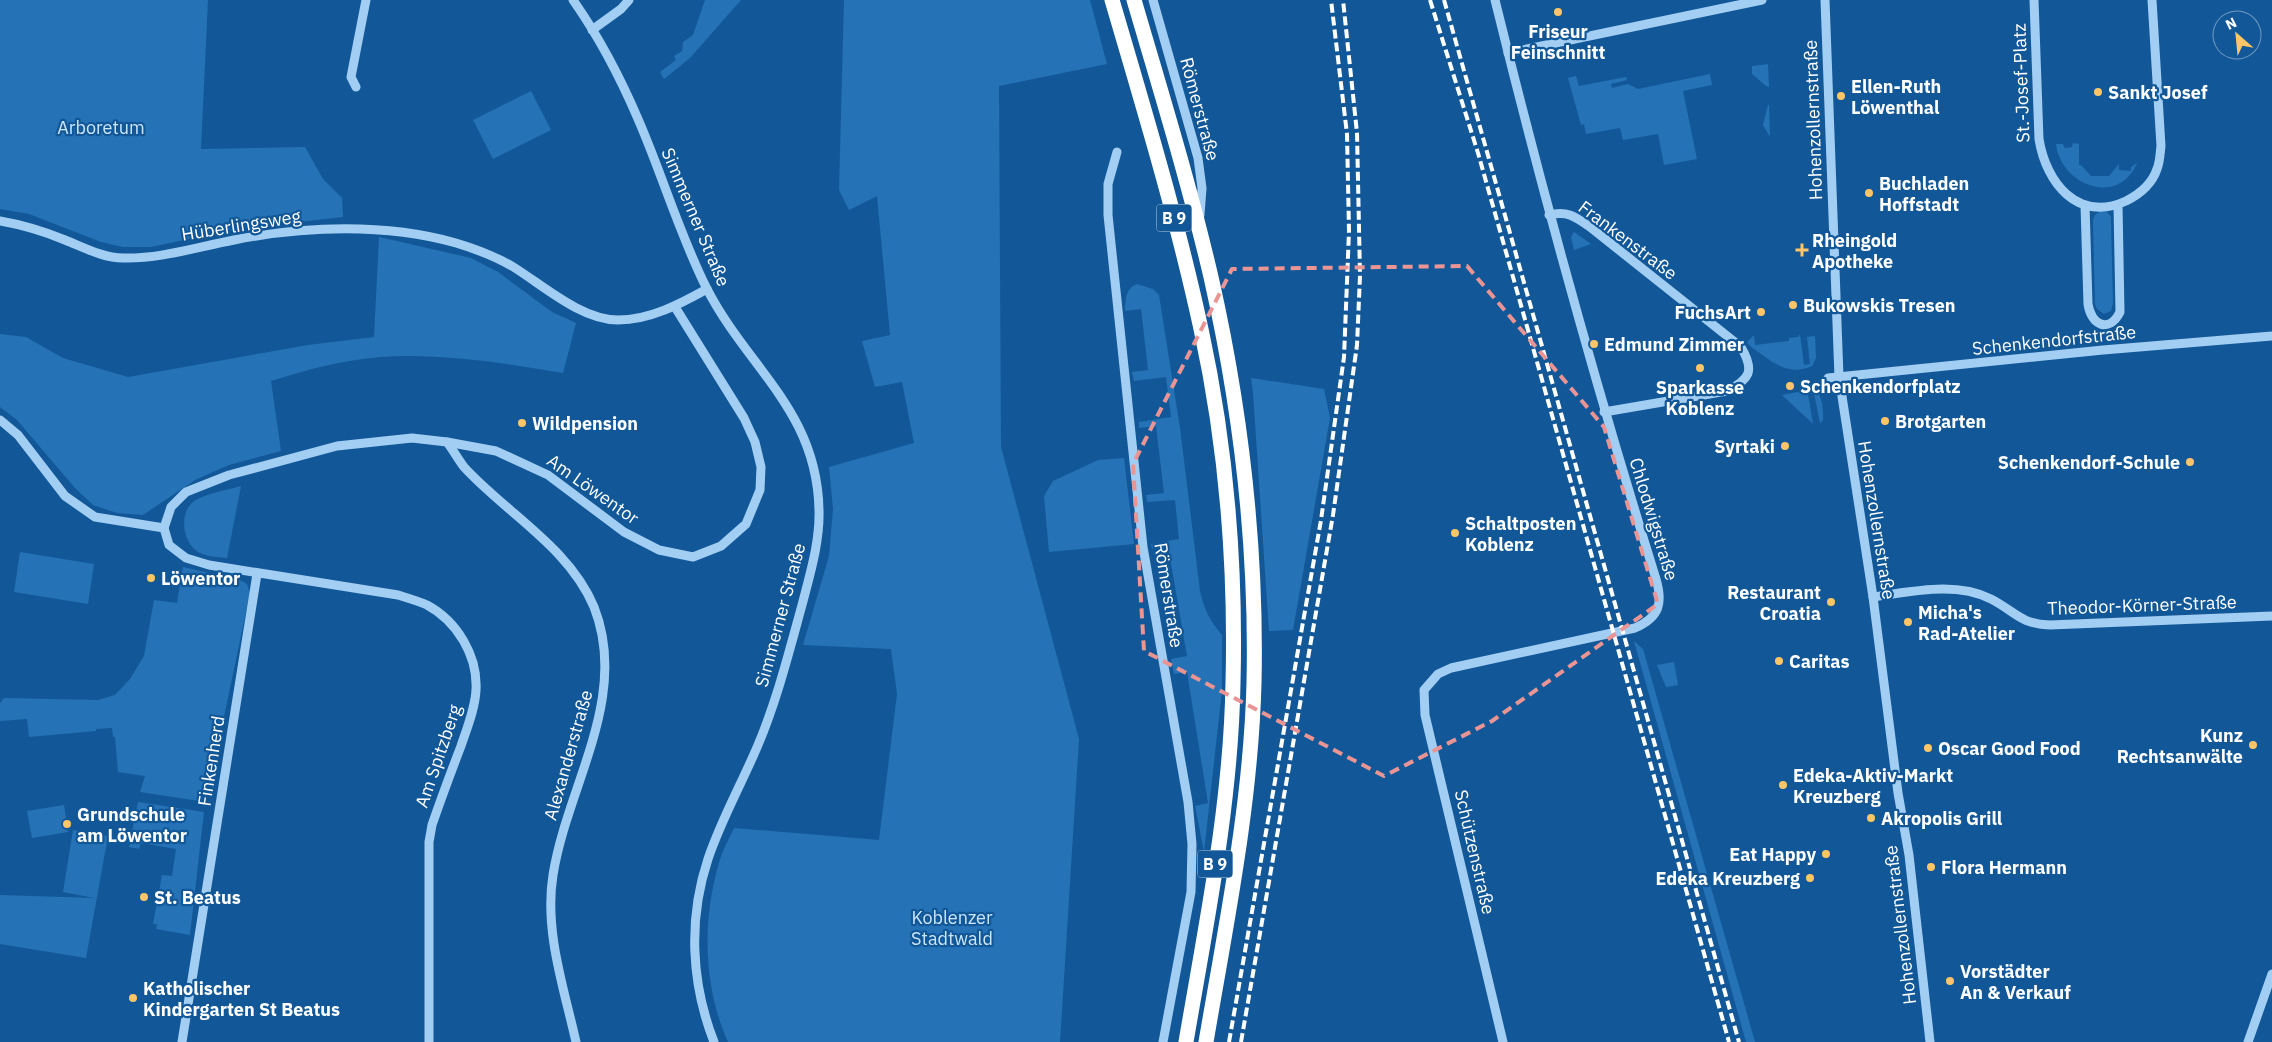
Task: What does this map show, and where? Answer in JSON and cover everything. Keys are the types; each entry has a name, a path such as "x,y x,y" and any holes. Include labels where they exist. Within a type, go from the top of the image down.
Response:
{"highway":[{"name":"B 9","path":"1112,0 1181,246 1201,331 1220,439 1229,521 1234,684 1228,770 1212,887 1186,1042"},
{"name":"B 9","path":"1134,0 1182,161 1221,326 1239,435 1249,518 1254,614 1254,685 1247,777 1233,883 1206,1042"}],"street":[{"path":"356,87 351,77 366,0"},
{"name":"Simmerner Straße","path":"572,0 609,57 638,119 693,259 707,289 725,319 792,413 807,444 816,474 819,512 815,556 785,669 759,742 708,858 700,888 694,926 694,964 698,991 714,1042"},
{"path":"592,30 621,9 629,0"},
{"name":"Römerstraße","path":"1153,0 1198,158 1202,188 1199,228"},
{"name":"Frankenstraße","path":"1494,0 1550,216 1564,212 1575,216 1741,347 1749,366 1748,376 1744,382 1727,391 1604,412"},
{"path":"1508,53 1762,0"},
{"name":"Hohenzollernstraße","path":"1825,0 1839,377 1873,598 1898,794 1909,855 1930,1042"},
{"name":"St.-Josef-Platz","path":"2034,0 2041,156 2048,173 2058,187 2072,200 2084,205"},
{"path":"2118,204 2120,312 2117,318 2104,325 2097,324 2091,318 2088,304 2084,205 2100,207 2118,204 2134,197 2150,184 2158,168 2161,146 2152,0"},
{"name":"Römerstraße","path":"1117,152 1108,184 1108,215 1144,547 1188,802 1192,844 1191,892 1162,1042"},
{"name":"Chlodwigstraße","path":"1438,674 1451,668 1635,628 1653,617 1659,606 1658,587 1604,412 1550,216"},
{"name":"Hüberlingsweg","path":"0,221 26,225 96,253 120,258 149,258 287,231 345,229 410,234 455,243 481,251 514,268 561,300 599,317 619,320 675,307 707,289"},
{"name":"Am Löwentor","path":"164,528 171,507 186,492 229,475 337,446 412,438 496,451 548,474 624,532 659,550 693,557 721,546 746,524 760,490 761,467 755,442 744,418 675,307"},
{"name":"Schenkendorfstraße","path":"1839,377 2103,350 2272,336"},
{"path":"1828,378 1839,377"},
{"path":"0,420 18,435 65,496 95,516 164,528"},
{"name":"Alexanderstraße","path":"447,442 464,466 567,562 594,606 603,638 606,674 603,706 560,841 553,876 554,947 576,1042"},
{"name":"Am Spitzberg","path":"164,528 169,545 186,558 209,565 398,595 426,605 446,617 468,649 474,669 476,690 472,714 432,825 429,842 429,1042"},
{"name":"Finkenherd","path":"182,1042 257,574"},
{"name":"Theodor-Körner-Straße","path":"1873,598 1929,590 1953,590 1974,593 1991,600 2022,620 2034,625 2050,626 2272,616"},
{"name":"Schützenstraße","path":"1438,674 1424,690 1425,715 1503,1042"},
{"path":"2248,1042 2272,974"}],"highlighted area":[{"path":"1467,266 1604,427 1658,604 1492,721 1384,776 1144,651 1133,464 1232,269"}],"green space":[{"name":"Arboretum","path":"0,0 208,0 201,149 305,147 323,179 342,198 343,217 236,229 151,247 123,247 101,242 29,214 0,209"},
{"path":"705,0 741,0 690,58 664,79 660,72 676,60 674,56 682,51 683,42 693,35"},
{"name":"Koblenzer Stadtwald","path":"844,0 1090,0 1107,64 999,86 1001,447 1079,739 1060,1042 728,1042 714,999 708,953 710,908 713,885 720,859 734,828 879,840 897,694 891,649 803,645 829,556 833,509 829,467 914,443 902,382 875,387 862,341 890,335 877,196 849,210 839,190"},
{"path":"1768,64 1769,87 1752,74 1752,66"},
{"path":"1710,74 1712,85 1683,91 1697,159 1664,165 1658,134 1623,140 1620,128 1586,134 1584,124 1581,125 1568,78 1576,76 1579,86 1626,77 1627,80 1611,84 1612,88 1628,84 1638,89"},
{"path":"531,91 551,130 493,159 473,120"},
{"path":"1769,105 1770,137 1763,125"},
{"path":"2073,143 2079,144 2079,165 2091,176 2109,176 2119,164 2119,170 2131,171 2131,167 2137,163 2129,177 2117,185 2105,187 2092,186 2079,180 2068,171 2060,159 2056,144 2063,144 2065,148 2072,147"},
{"path":"2101,211 2107,212 2111,217 2113,303 2111,311 2104,314 2097,309 2095,304 2093,221 2097,213"},
{"path":"1574,232 1591,244 1574,250 1571,237"},
{"path":"379,237 471,258 498,272 552,312 576,323 563,373 472,360 403,356 366,358 338,363 271,381 281,451 229,465 195,480 143,515 117,513 93,505 75,488 17,420 0,407 0,334 26,337 63,358 128,377 308,345 374,337"},
{"path":"1137,284 1153,289 1159,295 1180,428 1200,591 1208,614 1222,635 1222,690 1204,852 1195,806 1208,803 1187,672 1174,674 1171,659 1187,656 1168,546 1152,549 1151,544 1179,539 1175,500 1147,502 1146,495 1164,493 1156,426 1139,428 1139,422 1171,417 1166,377 1134,381 1132,372 1148,370 1141,309 1125,311 1128,292"},
{"path":"1800,334 1804,365 1810,364 1807,337 1815,336 1816,358 1812,366 1805,369 1785,368 1773,362 1747,342 1754,335 1755,345 1789,341 1789,338 1798,337"},
{"path":"1251,378 1324,389 1330,418 1293,630 1269,631"},
{"path":"1813,389 1817,391 1820,398 1823,420 1820,423 1814,393 1808,394 1813,424 1782,395"},
{"path":"1124,458 1134,544 1049,552 1044,496 1053,481 1098,460"},
{"path":"241,486 227,558 210,556 194,549 186,537 184,521 188,507 197,499"},
{"path":"20,552 94,564 88,604 14,592"},
{"path":"183,567 240,580 247,584 250,593 206,802 140,792 145,776 118,772 115,737 113,737 112,728 29,737 27,719 0,721 0,703 4,698 98,700 115,695 130,679 144,656 154,600 177,603"},
{"path":"1634,641 1643,649 1755,1042 1746,1042"},
{"path":"1674,662 1678,685 1666,687 1657,665"},
{"path":"138,802 204,812 190,935 156,929 157,924 153,924 162,875 172,876 176,849 141,843 139,849 129,847"},
{"path":"64,805 68,832 32,838 27,811"},
{"path":"73,830 108,836 86,958 0,944 0,895 94,898 63,892"}],"railway":[{"path":"1229,1042 1321,520 1344,357 1349,231 1347,134 1331,0"},
{"path":"1241,1042 1333,515 1357,345 1360,276 1357,133 1343,0"},
{"path":"1430,0 1478,153 1729,1042"},
{"path":"1444,0 1739,1042"}],"place":[{"name":"Friseur Feinschnitt","path":"1558,12"},
{"name":"Sankt Josef","path":"2098,92"},
{"name":"Ellen-Ruth Löwenthal","path":"1841,96"},
{"name":"Buchladen Hoffstadt","path":"1869,193"},
{"name":"Rheingold Apotheke","path":"1802,250"},
{"name":"Bukowskis Tresen","path":"1793,305"},
{"name":"FuchsArt","path":"1761,312"},
{"name":"Edmund Zimmer","path":"1594,344"},
{"name":"Sparkasse Koblenz","path":"1700,368"},
{"name":"Schenkendorfplatz","path":"1790,386"},
{"name":"Brotgarten","path":"1885,421"},
{"name":"Wildpension","path":"522,423"},
{"name":"Syrtaki","path":"1785,446"},
{"name":"Schenkendorf-Schule","path":"2190,462"},
{"name":"Schaltposten Koblenz","path":"1455,533"},
{"name":"Löwentor","path":"151,578"},
{"name":"Restaurant Croatia","path":"1831,602"},
{"name":"Micha's Rad-Atelier","path":"1908,622"},
{"name":"Caritas","path":"1779,661"},
{"name":"Kunz Rechtsanwälte","path":"2253,745"},
{"name":"Oscar Good Food","path":"1928,748"},
{"name":"Edeka-Aktiv-Markt Kreuzberg","path":"1783,785"},
{"name":"Akropolis Grill","path":"1871,818"},
{"name":"Grundschule am Löwentor","path":"67,824"},
{"name":"Eat Happy","path":"1826,854"},
{"name":"Flora Hermann","path":"1931,867"},
{"name":"Edeka Kreuzberg","path":"1810,878"},
{"name":"St. Beatus","path":"144,897"},
{"name":"Vorstädter An & Verkauf","path":"1950,981"},
{"name":"Katholischer Kindergarten St Beatus","path":"133,998"}]}
